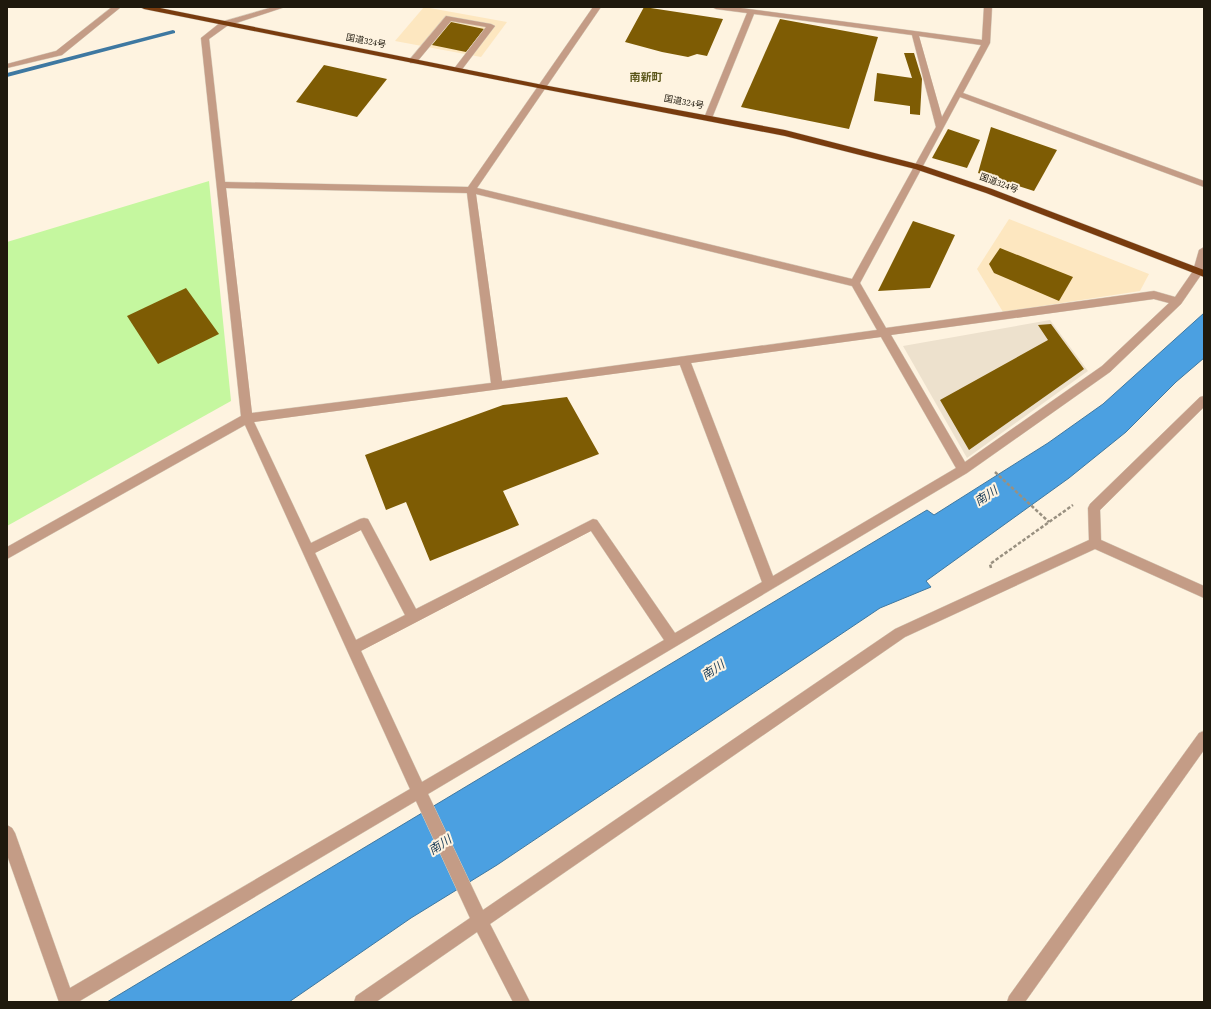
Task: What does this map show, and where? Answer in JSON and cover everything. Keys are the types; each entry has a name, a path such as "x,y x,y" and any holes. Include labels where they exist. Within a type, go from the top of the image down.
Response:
{"highway":[{"name":"国道324号","path":"144,7 543,87 786,133 918,167 989,191 1201,273"}],"street":[{"path":"7,66 59,53 117,7"},
{"path":"281,7 224,24 205,38 223,185 247,418 420,797 468,898 522,1002"},
{"path":"497,386 471,190 597,7"},
{"path":"716,7 986,43"},
{"path":"855,283 986,43 988,7"},
{"path":"708,118 751,12"},
{"path":"413,61 449,18 491,26 457,70"},
{"path":"915,34 940,126"},
{"path":"959,94 1204,184"},
{"path":"223,185 471,190 855,283 882,333 963,470"},
{"path":"7,833 66,1000 420,797 673,642 963,470 1106,369 1177,301 1201,273 1204,250"},
{"path":"7,552 247,418 497,386 1154,295 1177,301"},
{"path":"684,360 770,585"},
{"path":"1095,543 1094,508 1204,400"},
{"path":"308,550 364,523 413,617"},
{"path":"352,649 593,524 673,642"},
{"path":"362,1002 479,920 900,633 1095,543 1204,592"},
{"path":"1015,1002 1204,738"}],"path":[{"path":"996,473 1049,522"},
{"path":"999,587 990,564 1080,500 1094,508"}],"shaded area":[{"path":"424,7 507,22 481,57 395,41"},
{"path":"1009,219 1149,274 1140,291 1003,312 977,269"},
{"path":"1050,320 1088,371 967,458 903,346"}],"green space":[{"path":"209,181 231,401 7,526 7,242"}],"water":[{"name":"南川","path":"1204,313 1204,358 1176,382 1126,432 1069,478 926,581 931,587 880,608 497,865 411,918 289,1002 107,1002 927,510 934,515 1048,443 1103,404"}],"building":[{"path":"644,7 723,19 707,56 697,54 688,57 625,42"},
{"path":"780,19 878,37 849,129 741,107"},
{"path":"451,22 484,29 466,52 432,45"},
{"path":"904,53 914,53 922,79 920,115 910,114 910,106 874,101 877,73 912,78"},
{"path":"324,65 387,79 357,117 296,102"},
{"path":"991,127 1057,150 1034,191 978,173"},
{"path":"948,129 980,140 967,168 932,158"},
{"path":"913,221 955,235 930,288 878,291"},
{"path":"1000,248 1073,277 1059,301 994,273 989,264"},
{"path":"186,288 219,334 158,364 127,316"},
{"path":"1051,324 1084,369 969,450 940,400 1048,340 1038,325"},
{"path":"567,397 599,454 503,491 519,525 430,561 406,502 386,510 365,455 503,405"}],"waterway":[{"path":"7,75 173,32"}],"district":[{"name":"南新町","path":"646,77"}]}
